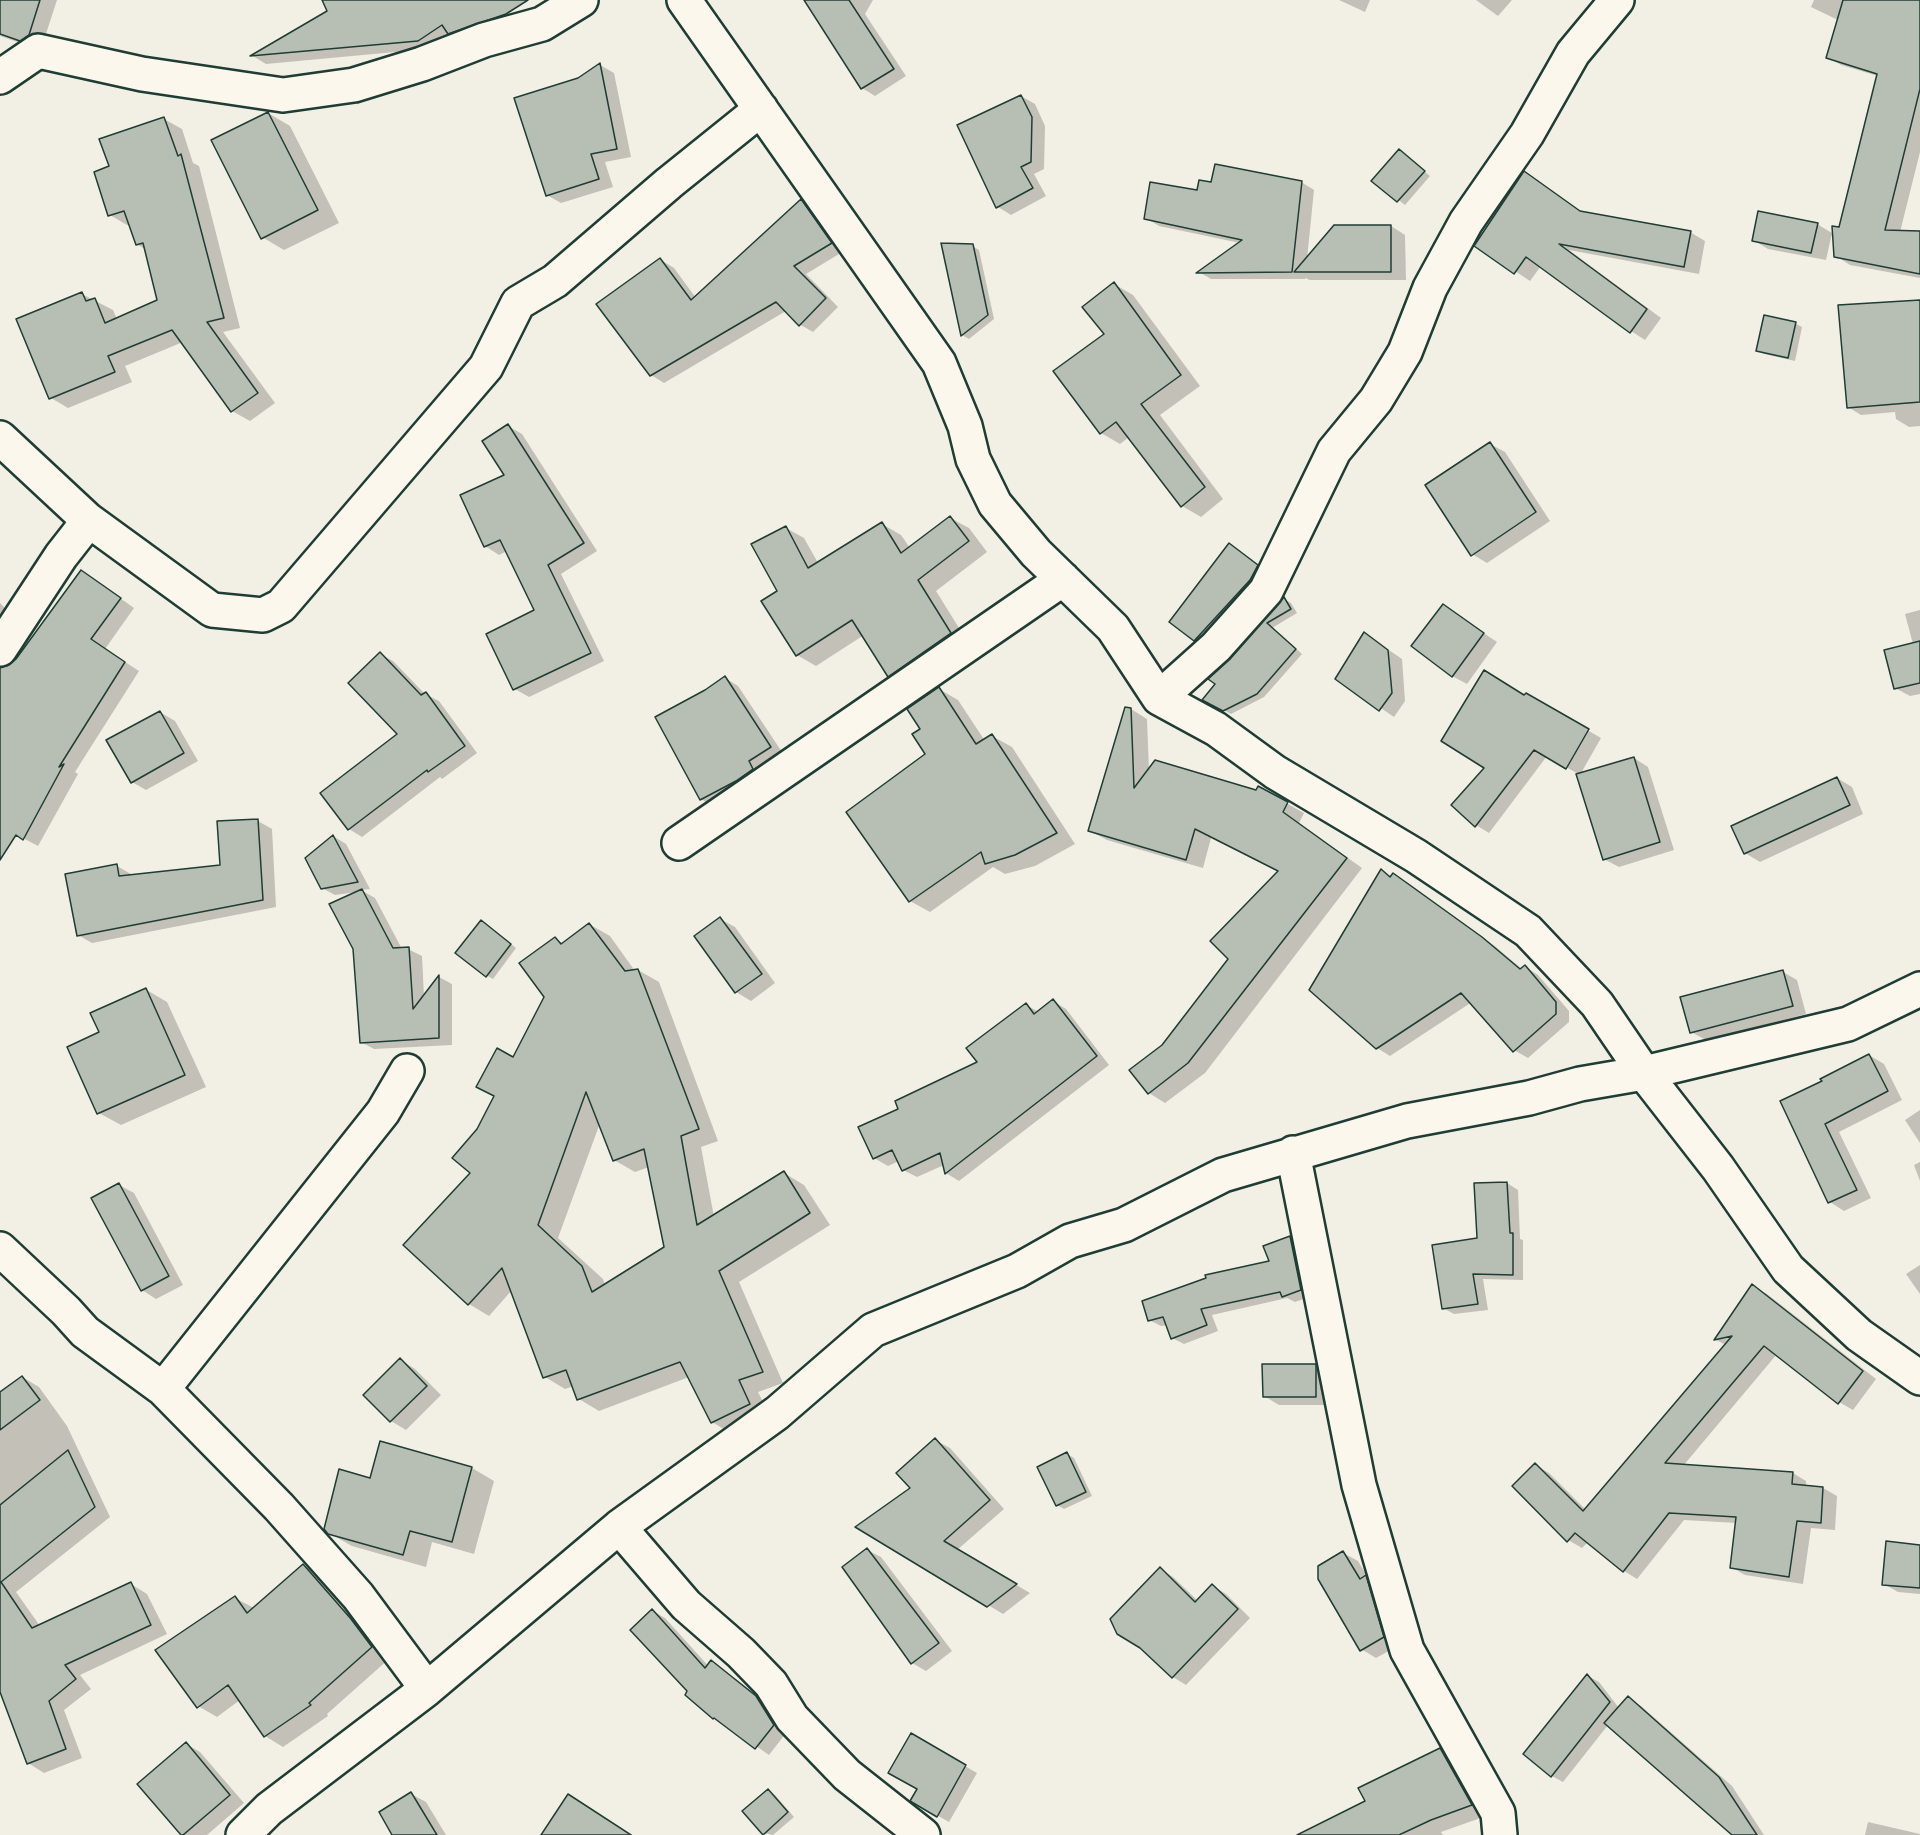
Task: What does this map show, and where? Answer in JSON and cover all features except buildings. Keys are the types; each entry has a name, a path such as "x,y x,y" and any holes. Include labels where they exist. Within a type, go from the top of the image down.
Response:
{"street":[{"path":"0,78 38,51 142,74 283,95 354,85 422,64 483,40 542,24 581,0"},
{"path":"684,0 939,363 965,426 973,459 995,504 1036,553 1113,628 1159,698 1216,729 1275,772 1416,856 1528,931 1598,1004 1644,1073 1718,1168 1788,1269 1859,1335 1920,1378"},
{"path":"1159,698 1216,647 1266,591 1334,451 1376,400 1405,352 1430,288 1466,222 1527,134 1574,53 1617,0"},
{"path":"0,438 87,519 212,610 263,615 281,606 486,367 518,303 555,281 669,183 761,109"},
{"path":"0,650 87,519"},
{"path":"679,843 1063,579"},
{"path":"243,1835 269,1809 427,1689 619,1527 777,1413 873,1330 1017,1271 1070,1241 1124,1225 1223,1175 1407,1121 1529,1098 1580,1084 1644,1073 1848,1024 1920,989"},
{"path":"163,1389 383,1112 407,1071"},
{"path":"1293,1153 1359,1485 1407,1650 1498,1813 1500,1835"},
{"path":"0,1250 66,1311 85,1332 163,1389 279,1507 358,1596 427,1689"},
{"path":"619,1527 686,1605 741,1653 771,1684 792,1718 847,1775 923,1835"}]}
